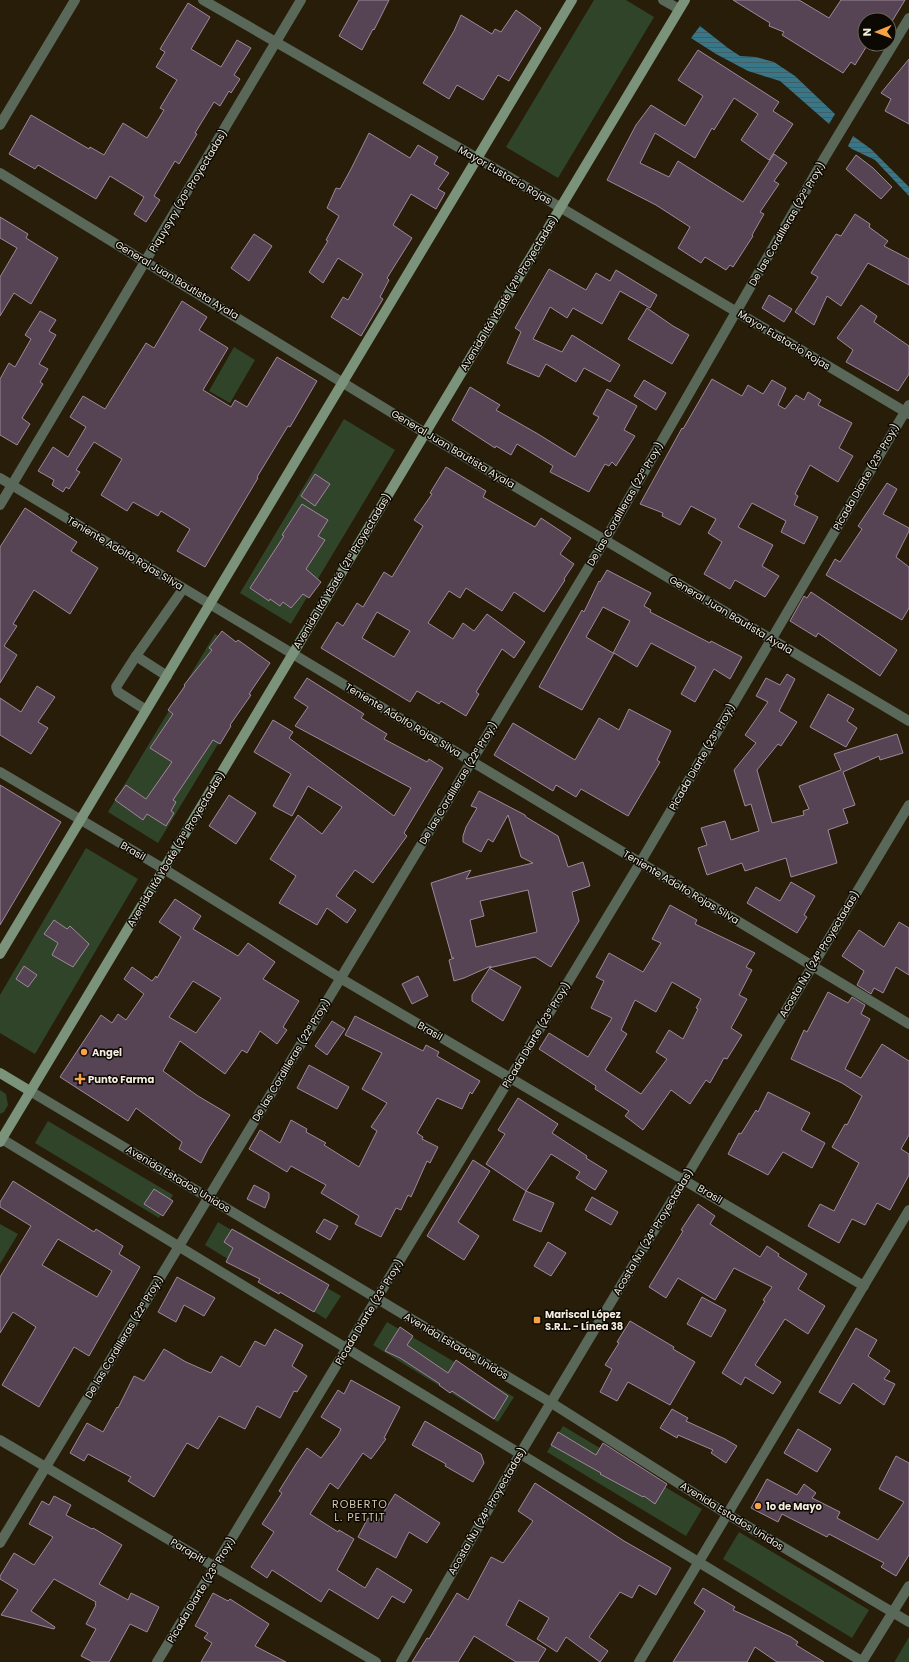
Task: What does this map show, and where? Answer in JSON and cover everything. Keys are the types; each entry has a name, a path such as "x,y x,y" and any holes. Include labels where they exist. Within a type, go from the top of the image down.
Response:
{"main road":[{"path":"0,954 572,0"},
{"name":"Avenida Itá Ybaté (21ª Proyectadas)","path":"1,1140 685,0"},
{"name":"Avenida Estados Unidos","path":"0,1073 30,1091"}],"street":[{"path":"0,125 75,0"},
{"name":"Mayor Eustacio Rojas","path":"203,0 477,158 736,312 908,410"},
{"name":"Piquysyry (20ª Proyectadas)","path":"0,506 301,0"},
{"path":"663,0 679,10"},
{"name":"De las Cordilleras (22ª Proy.)","path":"0,1543 605,540 825,157 909,18"},
{"name":"General Juan Bautista Ayala","path":"0,173 425,433 909,721"},
{"name":"Picada Diarte (23ª Proy.)","path":"157,1662 640,863 908,410"},
{"name":"Teniente Adolfo Rojas Silva","path":"0,478 909,1024"},
{"path":"146,710 118,692 116,687 183,588"},
{"path":"136,656 167,676"},
{"name":"Brasil","path":"0,772 164,869 340,978 864,1286"},
{"name":"Acosta Ñu (24ª Proyectadas)","path":"401,1662 550,1402 909,805"},
{"name":"Avenida Estados Unidos","path":"30,1091 550,1402 728,1514 909,1622"},
{"path":"1,1140 179,1246 862,1662 909,1586"},
{"path":"639,1662 909,1210"},
{"name":"Parapití","path":"0,1440 376,1662"}],"green space":[{"path":"594,0 626,0 654,17 558,178 506,147"},
{"path":"234,347 255,360 230,403 209,391"},
{"path":"344,419 395,450 291,624 240,593"},
{"path":"215,634 266,665 158,843 108,812"},
{"path":"86,848 138,879 35,1054 0,1033 0,995"},
{"path":"0,1090 6,1094 8,1105 4,1112 0,1114"},
{"path":"48,1121 173,1195 159,1218 35,1143"},
{"path":"218,1222 238,1234 240,1232 321,1281 320,1284 341,1296 326,1319 205,1245"},
{"path":"0,1224 18,1234 0,1264"},
{"path":"387,1322 514,1397 498,1422 373,1345"},
{"path":"563,1426 702,1509 686,1536 547,1452"},
{"path":"739,1532 869,1610 852,1638 723,1559"},
{"path":"909,1637 909,1662 895,1662 895,1661"}],"water":[{"path":"700,26 740,56 756,57 774,62 795,76 835,114 829,124 780,81 748,71 716,54 691,38"},
{"path":"853,136 871,149 909,187 909,196 875,160 848,146"}],"building":[{"path":"359,0 389,0 362,50 339,36"},
{"path":"733,0 799,0 829,18 841,0 905,0 897,13 857,12 857,52 863,52 855,65 851,62 843,73 782,35 784,32 769,26 770,23"},
{"path":"188,3 210,17 191,49 221,67 237,40 251,48 234,75 240,79 231,93 229,91 220,106 214,102 195,133 197,134 179,164 175,161 154,196 160,200 146,222 134,214 144,197 110,176 96,199 38,165 35,169 9,154 31,115 89,149 90,147 104,155 123,123 147,138 164,110 160,108 177,80 156,67 165,52 160,49"},
{"path":"516,10 541,28 509,81 498,75 483,100 457,85 449,99 423,83 454,31 461,15 492,34 495,29 501,32"},
{"path":"698,50 779,102 773,111 793,124 769,160 741,140 758,114 734,98 714,130 712,128 695,158 655,133 640,163 669,177 678,161 743,202 774,154 787,163 774,181 779,184 760,212 764,214 752,235 753,236 733,267 730,265 726,270 705,257 701,263 678,248 690,227 656,205 607,180 636,125 651,105 685,126 703,96 678,80"},
{"path":"909,59 909,124 885,111 891,99 881,93"},
{"path":"369,133 410,158 418,145 438,157 434,164 449,173 438,189 445,193 436,209 411,194 393,225 412,238 387,278 389,280 380,297 383,299 361,336 331,317 343,297 348,300 363,274 338,258 323,283 309,272 328,241 326,240 339,216 327,208 336,188 340,189"},
{"path":"856,155 873,168 892,187 881,199 846,169"},
{"path":"855,214 870,224 869,227 888,241 884,246 909,259 909,285 868,263 841,306 827,296 814,325 795,312 818,277 811,273 836,234 841,236"},
{"path":"0,217 28,234 26,238 58,258 31,304 14,293 0,316 0,277 17,248 0,238"},
{"path":"254,234 272,246 249,281 231,268"},
{"path":"549,269 586,290 596,273 610,281 616,270 657,295 650,308 620,291 602,324 573,308 567,318 550,307 533,339 562,352 572,335 620,365 610,382 584,368 576,382 546,364 539,377 507,363 521,332 515,328"},
{"path":"769,295 792,309 784,322 762,308"},
{"path":"182,301 207,317 199,330 228,348 203,390 231,407 235,400 247,407 277,357 317,381 290,427 288,426 257,477 258,478 205,567 177,551 190,529 161,511 158,516 133,502 127,511 101,495 122,459 94,442 76,470 80,472 69,489 66,487 63,492 52,485 54,480 38,471 53,447 68,457 86,427 70,417 83,396 105,409 146,343 154,348"},
{"path":"861,305 877,316 874,322 909,346 909,374 898,391 846,362 853,350 837,338"},
{"path":"647,308 689,335 672,364 628,339"},
{"path":"40,311 56,320 49,331 56,335 39,364 48,369 40,382 43,384 22,418 30,424 17,445 0,435 0,379 9,363 15,367 31,339 25,335"},
{"path":"712,379 742,396 748,385 763,394 772,380 786,388 778,405 785,409 796,395 804,400 808,392 821,400 818,405 852,423 839,448 853,456 838,482 810,465 795,494 798,496 794,505 818,517 804,544 781,532 786,521 752,503 738,527 773,545 762,566 779,576 765,597 735,580 730,589 704,574 722,542 708,533 716,519 691,506 680,525 662,516 663,513 640,504 682,428 683,429"},
{"path":"644,380 666,393 656,410 634,396"},
{"path":"470,387 500,405 496,410 575,457 599,417 593,414 607,389 637,406 624,430 635,436 616,466 612,462 609,466 605,464 589,492 550,472 553,466 517,444 511,455 496,446 495,448 452,420"},
{"path":"446,467 486,491 483,497 535,527 541,518 571,538 560,554 574,564 544,612 514,592 502,611 466,588 460,598 449,591 428,623 453,639 463,623 474,631 487,614 525,642 514,658 502,649 476,692 479,694 466,716 441,701 439,704 417,691 410,702 321,648 337,622 343,626 357,603 363,607 384,572 392,577 423,526 414,520 432,494 430,493","holes":["377,612 410,631 394,657 362,638"]},
{"path":"315,474 330,484 315,506 301,496"},
{"path":"887,483 897,489 883,514 909,528 909,531 896,557 909,567 909,608 902,620 826,575 835,559 840,562 862,529 858,526"},
{"path":"302,504 328,520 318,536 325,540 306,569 321,582 309,598 303,594 291,608 283,602 280,606 270,599 269,601 250,588 284,536 282,535"},
{"path":"25,508 77,542 71,551 98,568 70,614 34,590 13,624 17,626 4,646 17,655 0,683 0,547"},
{"path":"607,570 651,593 644,606 651,610 650,612 710,643 711,641 742,657 730,679 714,669 695,702 681,694 696,667 651,643 637,667 614,653 582,710 539,687 582,610 584,612 599,581 600,582","holes":["603,607 630,621 613,653 586,637"]},
{"path":"811,592 897,650 880,676 818,633 816,637 790,621 804,596 807,598"},
{"path":"222,631 236,642 238,640 270,663 249,694 251,695 230,725 231,726 220,744 213,740 173,800 176,802 171,811 174,813 166,826 147,814 143,820 115,800 126,785 146,799 172,762 150,748 173,714 168,710 185,686 184,685 212,650 209,648"},
{"path":"787,674 795,679 779,711 797,722 781,746 778,744 757,770 772,823 804,815 803,811 809,809 799,786 841,770 834,754 897,734 903,753 880,760 879,756 843,772 855,805 843,809 848,823 828,830 837,863 791,877 786,858 745,871 742,863 707,875 698,848 707,845 701,828 725,821 731,840 759,831 751,804 745,806 734,770 756,743 745,735 768,702 756,696 766,678 780,685"},
{"path":"307,678 364,714 361,718 387,734 384,739 427,762 429,759 443,768 404,833 407,836 373,883 355,870 336,896 356,910 347,923 327,908 317,925 279,903 296,876 270,859 298,815 322,834 342,807 308,786 292,816 273,806 291,774 254,752 273,720 293,732 289,738 394,816 411,788 295,726 308,707 294,698"},
{"path":"37,686 55,697 38,722 48,728 31,754 0,735 0,698 21,712"},
{"path":"828,694 854,709 847,721 857,728 846,747 810,727"},
{"path":"629,709 671,731 657,760 660,762 628,816 581,789 576,797 556,785 553,791 494,755 513,723 575,760 599,718 619,730"},
{"path":"0,785 61,822 0,925"},
{"path":"479,791 525,815 558,836 568,867 583,862 590,886 572,892 579,921 551,967 535,957 490,968 491,966 454,981 449,960 454,958 452,958 431,883 471,870 466,879 533,863 521,857 508,815 493,842 488,839 481,852 463,842 466,827 477,808 471,806","holes":["528,890 537,932 476,947 470,920 484,916 480,901"]},
{"path":"229,795 256,813 236,844 209,826"},
{"path":"791,882 815,896 804,915 807,917 797,933 747,903 756,887 780,901"},
{"path":"175,899 201,916 193,929 238,956 248,943 275,962 263,979 299,1001 283,1027 287,1030 277,1044 260,1031 247,1053 242,1050 225,1074 180,1041 163,1071 198,1096 230,1115 208,1149 201,1163 179,1149 182,1142 136,1108 128,1121 60,1077 101,1015 112,1023 118,1014 126,1020 144,994 124,979 132,967 152,981 156,976 157,978 181,937 159,922","holes":["193,981 221,998 196,1033 169,1017"]},
{"path":"670,905 697,920 695,924 755,953 746,967 752,970 739,995 747,999 731,1028 742,1035 727,1059 724,1058 710,1083 706,1080 690,1104 671,1090 643,1130 625,1116 629,1111 595,1089 596,1086 539,1049 549,1033 588,1057 612,1018 591,1008 604,981 596,977 609,953 643,972 661,943 652,939","holes":["672,982 701,999 696,1008 698,1009 683,1039 669,1030 656,1052 667,1059 641,1094 605,1070 627,1034 621,1030 635,1000 656,1012"]},
{"path":"54,920 67,929 70,926 89,944 73,967 52,955 58,943 44,934"},
{"path":"899,922 909,928 909,975 896,967 883,993 874,988 871,994 857,985 864,971 842,956 859,930 884,947"},
{"path":"24,966 37,975 28,987 16,979"},
{"path":"489,968 521,987 503,1021 472,1001 472,995"},
{"path":"418,976 428,996 412,1004 402,984"},
{"path":"828,992 848,1003 852,997 865,1005 861,1014 870,1019 845,1069 861,1078 882,1044 909,1061 909,1135 901,1149 909,1154 909,1175 890,1210 877,1203 865,1225 852,1219 839,1243 808,1226 820,1204 834,1211 859,1163 832,1147 845,1124 847,1125 862,1096 842,1083 791,1059 804,1030 807,1032"},
{"path":"355,1016 423,1051 426,1045 439,1052 437,1056 480,1081 472,1094 470,1092 462,1109 437,1098 417,1133 423,1137 422,1139 438,1147 430,1163 427,1161 411,1197 408,1195 401,1210 396,1208 381,1237 355,1224 359,1216 321,1193 326,1185 291,1166 287,1172 249,1149 260,1130 280,1143 291,1120 307,1129 306,1132 326,1143 324,1145 359,1167 377,1131 371,1127 387,1103 362,1089 382,1053 345,1035"},
{"path":"332,1021 345,1029 327,1055 315,1046"},
{"path":"309,1065 349,1087 337,1109 297,1088"},
{"path":"768,1092 810,1113 801,1130 825,1143 812,1168 783,1152 768,1175 728,1154 739,1133 741,1134 756,1110 758,1112"},
{"path":"518,1098 558,1124 552,1133 587,1156 586,1158 607,1171 595,1190 576,1178 580,1172 551,1154 526,1191 486,1164 505,1134 498,1130"},
{"path":"473,1160 490,1171 458,1222 479,1236 464,1260 427,1236"},
{"path":"13,1181 94,1232 96,1229 123,1246 119,1254 140,1267 89,1356 74,1347 39,1407 2,1385 36,1327 13,1312 0,1333 0,1277 31,1226 0,1207 0,1202","holes":["58,1239 112,1271 97,1297 42,1265"]},
{"path":"254,1185 269,1193 269,1198 265,1208 247,1199"},
{"path":"154,1189 173,1201 163,1216 144,1204"},
{"path":"526,1191 554,1203 541,1232 513,1220"},
{"path":"592,1197 618,1212 611,1225 585,1210"},
{"path":"698,1204 715,1216 710,1224 760,1257 767,1246 779,1254 778,1256 807,1274 798,1289 825,1306 808,1334 785,1319 755,1365 781,1382 773,1394 745,1377 741,1385 722,1373 765,1301 763,1300 772,1287 734,1268 715,1300 678,1278 666,1298 649,1287 683,1231 681,1230"},
{"path":"324,1219 338,1226 330,1240 316,1232"},
{"path":"232,1229 329,1285 314,1312 280,1292 279,1294 258,1282 260,1279 226,1262 233,1248 224,1242"},
{"path":"548,1242 566,1253 551,1276 534,1266"},
{"path":"177,1277 215,1298 204,1316 184,1305 176,1322 158,1312"},
{"path":"702,1297 726,1310 711,1337 687,1324"},
{"path":"630,1321 674,1347 673,1349 695,1362 670,1405 628,1382 617,1401 600,1392 612,1369 605,1365 619,1343 617,1342"},
{"path":"400,1327 413,1336 407,1345 448,1373 456,1360 508,1396 494,1419 452,1391 450,1393 439,1385 440,1384 400,1358 385,1351"},
{"path":"856,1328 877,1340 868,1356 890,1371 884,1379 895,1384 884,1405 853,1383 840,1404 819,1392"},
{"path":"275,1329 303,1345 292,1366 307,1376 297,1392 294,1391 280,1418 257,1406 245,1429 219,1416 198,1449 187,1443 154,1497 128,1481 131,1477 88,1454 84,1461 70,1453 87,1423 103,1432 117,1407 118,1408 134,1376 144,1381 164,1349 186,1362 211,1373 221,1356 240,1367 255,1341 265,1346"},
{"path":"351,1380 400,1407 384,1438 386,1439 371,1459 363,1453 338,1489 330,1483 310,1514 338,1532 339,1530 354,1539 337,1570 365,1588 377,1568 412,1590 404,1603 392,1596 378,1619 329,1589 321,1602 272,1570 267,1578 251,1567 274,1532 262,1524 282,1493 279,1491 296,1464 307,1448 321,1458 338,1435 341,1429 321,1417 338,1390 344,1394"},
{"path":"672,1409 688,1418 686,1421 737,1446 726,1463 711,1453 713,1450 678,1435 677,1438 660,1428"},
{"path":"425,1421 481,1454 484,1463 473,1482 445,1466 446,1464 412,1445"},
{"path":"798,1429 831,1449 817,1472 784,1453"},
{"path":"558,1432 596,1455 603,1443 667,1484 655,1504 644,1496 643,1497 600,1474 601,1473 551,1445"},
{"path":"896,1456 909,1463 909,1555 896,1576 881,1567 884,1563 829,1534 827,1537 782,1514 778,1522 751,1508 767,1479 797,1495 804,1484 816,1493 812,1498 840,1512 837,1518 878,1540 904,1502 879,1489"},
{"path":"535,1483 624,1541 671,1568 656,1595 639,1585 632,1598 620,1592 589,1637 608,1651 600,1662 566,1637 557,1652 537,1639 549,1618 519,1600 506,1625 546,1649 538,1662 516,1662 474,1636 458,1662 412,1662 427,1638 429,1639 457,1593 468,1600 491,1557 503,1563 533,1521 518,1511"},
{"path":"395,1494 440,1523 427,1543 409,1532 396,1558 358,1537 368,1518 377,1523"},
{"path":"54,1496 71,1505 66,1515 92,1529 93,1528 122,1545 99,1584 128,1600 131,1593 159,1607 147,1632 130,1624 109,1662 93,1662 81,1656 96,1629 86,1624 96,1605 96,1602 54,1579 31,1611 55,1627 54,1629 1,1615 18,1590 0,1579 0,1576 14,1553 34,1565 53,1537 29,1524 42,1501 49,1505"},
{"path":"703,1588 735,1607 733,1610 791,1637 798,1642 796,1645 824,1662 777,1662 755,1647 747,1662 673,1662 705,1611 694,1603"},
{"path":"213,1593 228,1601 230,1599 269,1624 255,1646 286,1662 201,1662 212,1643 204,1638 208,1633 195,1626"}],"place":[{"name":"Angel","path":"84,1052"},
{"name":"Punto Farma","path":"80,1079"},
{"name":"Mariscal López S.R.L. - Línea 38","path":"537,1320"},
{"name":"1o de Mayo","path":"758,1506"}],"district":[{"name":"ROBERTO L. PETTIT","path":"360,1510"}]}
